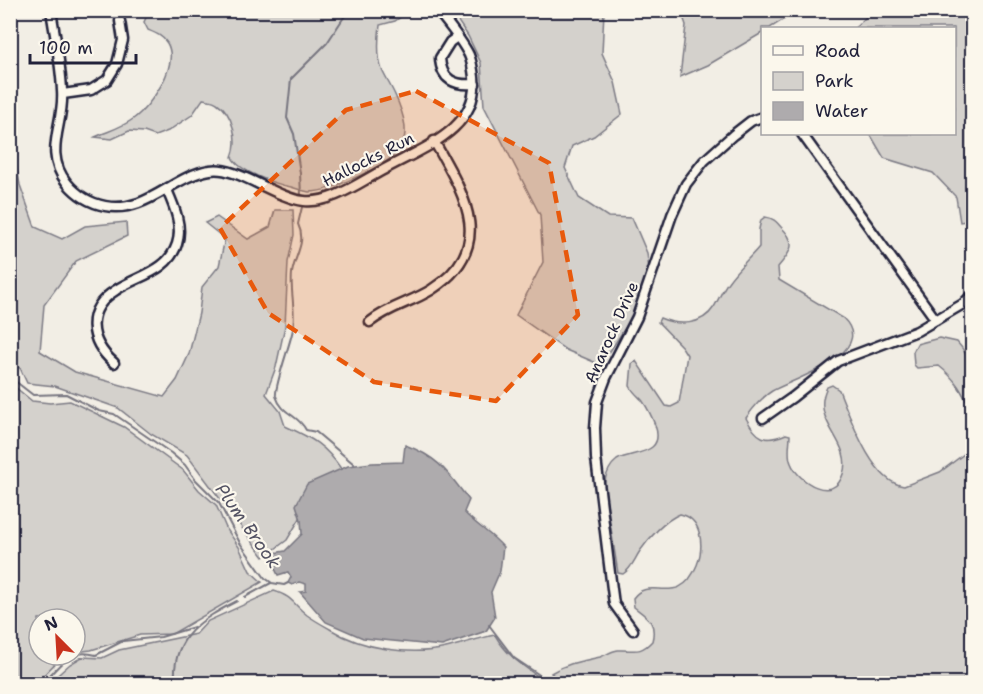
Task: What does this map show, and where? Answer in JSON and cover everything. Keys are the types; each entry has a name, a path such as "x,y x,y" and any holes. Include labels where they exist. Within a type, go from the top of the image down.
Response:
{"street":[{"name":"Hallocks Run","path":"51,10 63,94 55,152 60,170 76,192 95,204 114,208 142,203 182,180 216,169 245,178 296,200 312,201 350,188 434,141 457,126 465,117 473,102 475,84 470,56 440,12"},
{"path":"63,94 92,90 107,80 117,64 123,40 120,21"},
{"path":"457,37 442,53 440,58 442,72 450,82 455,84 475,84"},
{"name":"Anarock Drive","path":"633,630 614,604 596,459 597,402 606,378 637,316 672,215 686,184 704,161 733,135 751,121 761,117"},
{"path":"803,135 936,320"},
{"path":"370,322 385,311 422,295 443,281 462,259 467,246 471,234 471,223 465,200 434,141"},
{"path":"114,363 102,352 94,337 96,312 116,289 165,263 174,250 178,239 178,226 166,190"},
{"path":"763,418 838,360 917,331 963,304 972,295"}],"highlighted area":[{"path":"416,91 549,163 578,315 496,401 374,382 268,313 220,228 346,110"}],"green space":[{"path":"463,10 604,11 602,53 615,82 622,114 594,136 572,146 565,168 579,198 608,217 632,218 647,253 649,270 631,319 601,365 566,350 516,315 543,262 540,215 484,106 481,63 468,36 455,17"},
{"path":"151,11 409,11 395,21 380,25 378,42 382,70 395,95 405,124 402,145 387,161 376,168 335,186 309,192 267,180 249,172 236,162 232,157 235,136 231,120 216,102 203,99 192,115 168,131 155,136 144,132 129,131 112,139 95,137 125,124 140,113 155,95 167,73 170,52 167,43 148,30 144,22"},
{"path":"681,11 797,11 772,27 761,27 761,34 708,65 680,77 686,25"},
{"path":"872,11 972,11 972,220 960,222 956,197 933,173 884,158 871,135 956,135 956,27 856,27"},
{"path":"10,134 20,185 35,227 62,239 85,226 126,222 127,236 76,261 44,305 40,351 75,372 164,397 177,380 189,354 199,313 202,287 219,266 225,239 205,223 217,217 248,239 270,227 275,210 293,210 294,235 288,262 285,326 276,367 266,394 280,411 285,426 317,443 330,454 342,470 302,515 287,540 264,557 187,455 151,434 118,408 55,386 27,383 20,368 11,366"},
{"path":"765,217 778,223 790,238 789,252 778,267 779,280 843,318 851,331 850,342 842,353 829,363 772,391 746,418 754,431 762,437 790,435 789,457 795,470 808,483 824,489 832,488 838,483 845,463 843,452 823,411 823,399 827,387 832,385 839,390 856,431 872,461 892,482 904,486 940,472 972,448 972,611 966,629 972,651 972,683 565,684 551,673 615,651 643,648 652,641 653,629 647,617 634,607 633,598 648,589 673,589 682,586 690,578 697,565 701,549 699,532 692,520 680,514 669,520 653,535 626,572 618,573 604,484 608,470 617,460 646,451 656,442 655,425 648,409 630,386 632,364 636,361 666,406 671,407 679,403 687,355 658,322 660,318 689,323 709,313 732,277 759,247 759,229 761,220"},
{"path":"939,338 957,342 967,357 972,375 972,412 958,387 939,366 917,368 914,365 913,352 917,344"},
{"path":"10,380 32,401 50,403 70,401 124,427 183,470 199,490 216,505 250,571 262,582 172,634 140,635 87,650 87,607 27,607 27,667 51,667 31,684 11,683"},
{"path":"274,591 292,601 307,615 343,636 386,649 432,650 495,635 512,657 547,683 49,683 67,667 87,667 87,657 102,658 119,650 196,634 208,621"}],"water":[{"path":"405,445 426,455 442,467 469,500 464,512 503,547 500,571 491,592 495,617 486,631 442,646 363,638 326,622 300,592 306,591 306,584 288,583 291,577 288,572 278,575 270,558 274,553 285,551 302,534 301,520 296,505 307,484 348,466 403,462"}],"waterway":[{"path":"301,195 294,134 287,118 291,79 327,43 344,17 352,10"},
{"path":"302,207 298,224 301,243 292,273 293,329 276,396 282,407 306,430 316,432 354,464"},
{"name":"Plum Brook","path":"10,371 15,381 33,395 66,394 99,411 114,414 171,453 219,503 240,543 265,578 272,583 284,585 288,583"},
{"path":"245,597 271,583"},
{"path":"172,684 175,681 178,652 184,641 201,622 237,601"},
{"name":"Plum Brook","path":"489,625 514,658 553,684"},
{"path":"39,684 69,657 76,654 96,655 123,641 161,637 194,627"}]}
